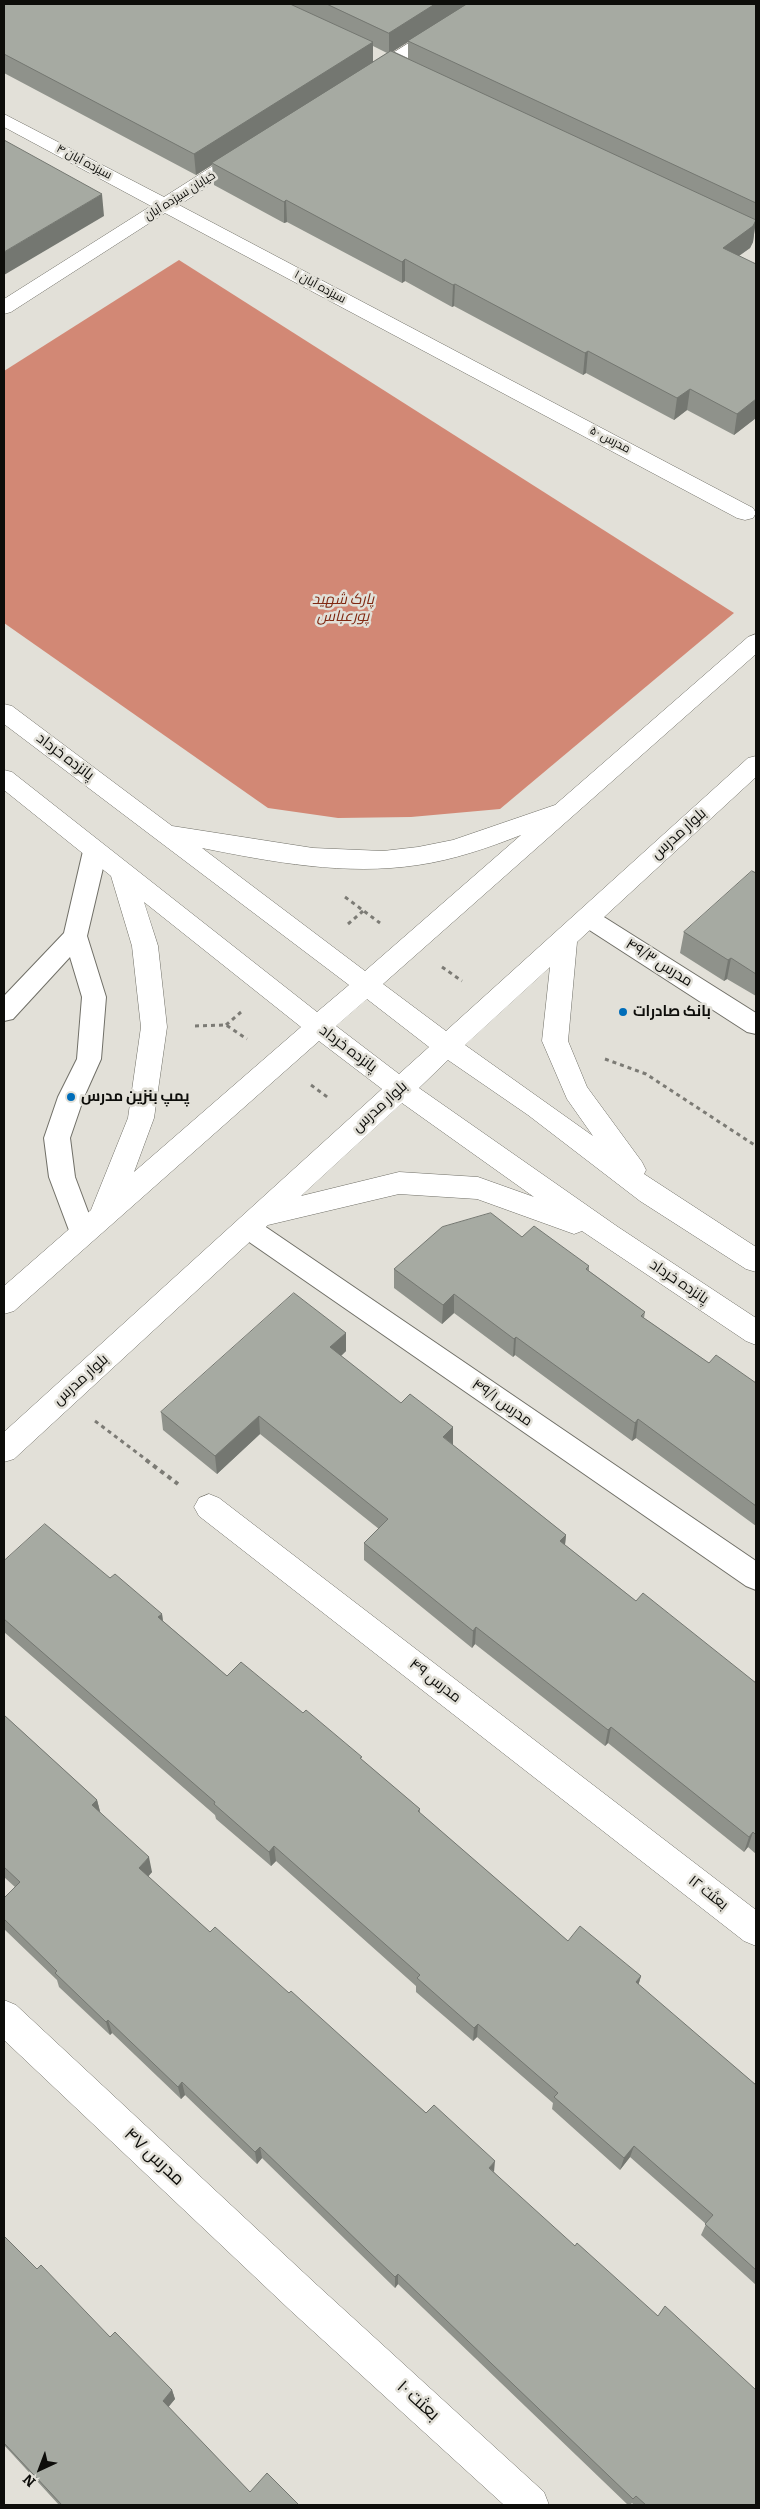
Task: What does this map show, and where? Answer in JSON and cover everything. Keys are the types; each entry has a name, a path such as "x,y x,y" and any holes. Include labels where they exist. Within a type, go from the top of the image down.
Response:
{"main road":[{"path":"357,84 483,4"},
{"path":"372,54 408,71"},
{"name":"سیزده آبان ۴","path":"4,120 165,205"},
{"name":"خیابان سیزده آبان","path":"4,308 257,147"},
{"name":"سیزده آبان ۱","path":"165,205 474,368"},
{"name":"مدرس ۵۰","path":"474,368 745,513"},
{"path":"4,1303 756,642"},
{"name":"پانزده خرداد","path":"4,712 167,833 447,1046 537,1108 650,1193 756,1261"},
{"name":"بلوار مدرس","path":"4,1450 756,764"},
{"name":"پانزده خرداد","path":"4,778 318,1027 401,1089 608,1235 756,1333"},
{"path":"167,833 288,855 378,861 452,849 567,808"},
{"path":"86,1231 111,1199 141,1118 154,1027 145,946 122,871"},
{"path":"565,939 555,1042 576,1092 650,1193"},
{"path":"254,1222 399,1183 478,1188 608,1235"},
{"name":"مدرس ۴۹","path":"209,1508 660,1856"},
{"name":"بعثت ۱۲","path":"660,1856 756,1930"},
{"name":"مدرس ۴۷","path":"4,2017 304,2298"},
{"name":"بعثت ۱۰","path":"304,2298 532,2505"}],"lane":[{"path":"4,1012 75,936 95,851"},
{"name":"مدرس ۴۹/۳","path":"588,918 756,1024"},
{"path":"75,936 94,997 89,1059 71,1097 57,1138 62,1177 86,1231"},
{"name":"مدرس ۴۹/۱","path":"254,1222 756,1578"}],"path":[{"path":"555,1042 646,1074 756,1146"},
{"path":"63,1397 209,1508"}],"green space":[{"name":"پارک شهید پورعباس","path":"179,260 734,613 500,809 411,817 338,818 268,808 4,623 4,371"}],"building":[{"path":"4,4 290,4 373,42 194,154 4,54"},
{"path":"327,4 435,4 389,33"},
{"path":"467,4 756,5 756,203 408,41"},
{"path":"391,51 756,220 753,226 723,248 756,264 756,399 737,414 690,389 677,398 588,351 585,353 405,259 402,262 212,163"},
{"path":"4,140 102,194 4,252"},
{"path":"752,871 756,873 756,974 731,958 728,960 684,932"},
{"path":"491,1213 522,1237 534,1226 589,1266 586,1269 645,1312 641,1316 709,1363 716,1355 756,1383 756,1506 638,1419 635,1423 516,1337 514,1339 454,1294 443,1305 394,1269 442,1227"},
{"path":"294,1293 346,1333 330,1347 401,1403 410,1394 453,1427 443,1437 566,1535 560,1541 636,1601 643,1593 756,1683 756,1835 753,1832 749,1837 611,1727 608,1730 476,1627 473,1631 364,1543 388,1519 259,1416 215,1456 161,1412"},
{"path":"45,1524 110,1578 115,1574 162,1614 158,1617 227,1676 241,1662 303,1713 306,1710 362,1757 360,1758 420,1809 418,1811 568,1941 580,1926 641,1976 636,1982 756,2085 756,2270 705,2224 713,2215 634,2146 624,2158 554,2097 558,2093 478,2024 474,2028 417,1978 420,1975 274,1846 269,1852 214,1804 215,1802 4,1619 4,1561"},
{"path":"4,1715 97,1800 92,1805 149,1857 139,1868 210,1932 215,1927 289,1993 291,1991 426,2113 434,2105 495,2161 489,2168 575,2246 577,2243 658,2316 665,2306 756,2390 756,2505 646,2505 636,2496 633,2499 398,2274 395,2277 260,2147 255,2152 182,2082 178,2087 108,2020 106,2022 55,1973 57,1971 4,1919 4,1898 20,1882 4,1867"},
{"path":"4,2236 37,2269 41,2265 110,2337 115,2332 172,2390 163,2401 250,2492 267,2473 299,2505 62,2505 4,2443"}],"place":[{"name":"بانک صادرات","path":"623,1012"},
{"name":"پمپ بنزین مدرس","path":"71,1097"}]}
